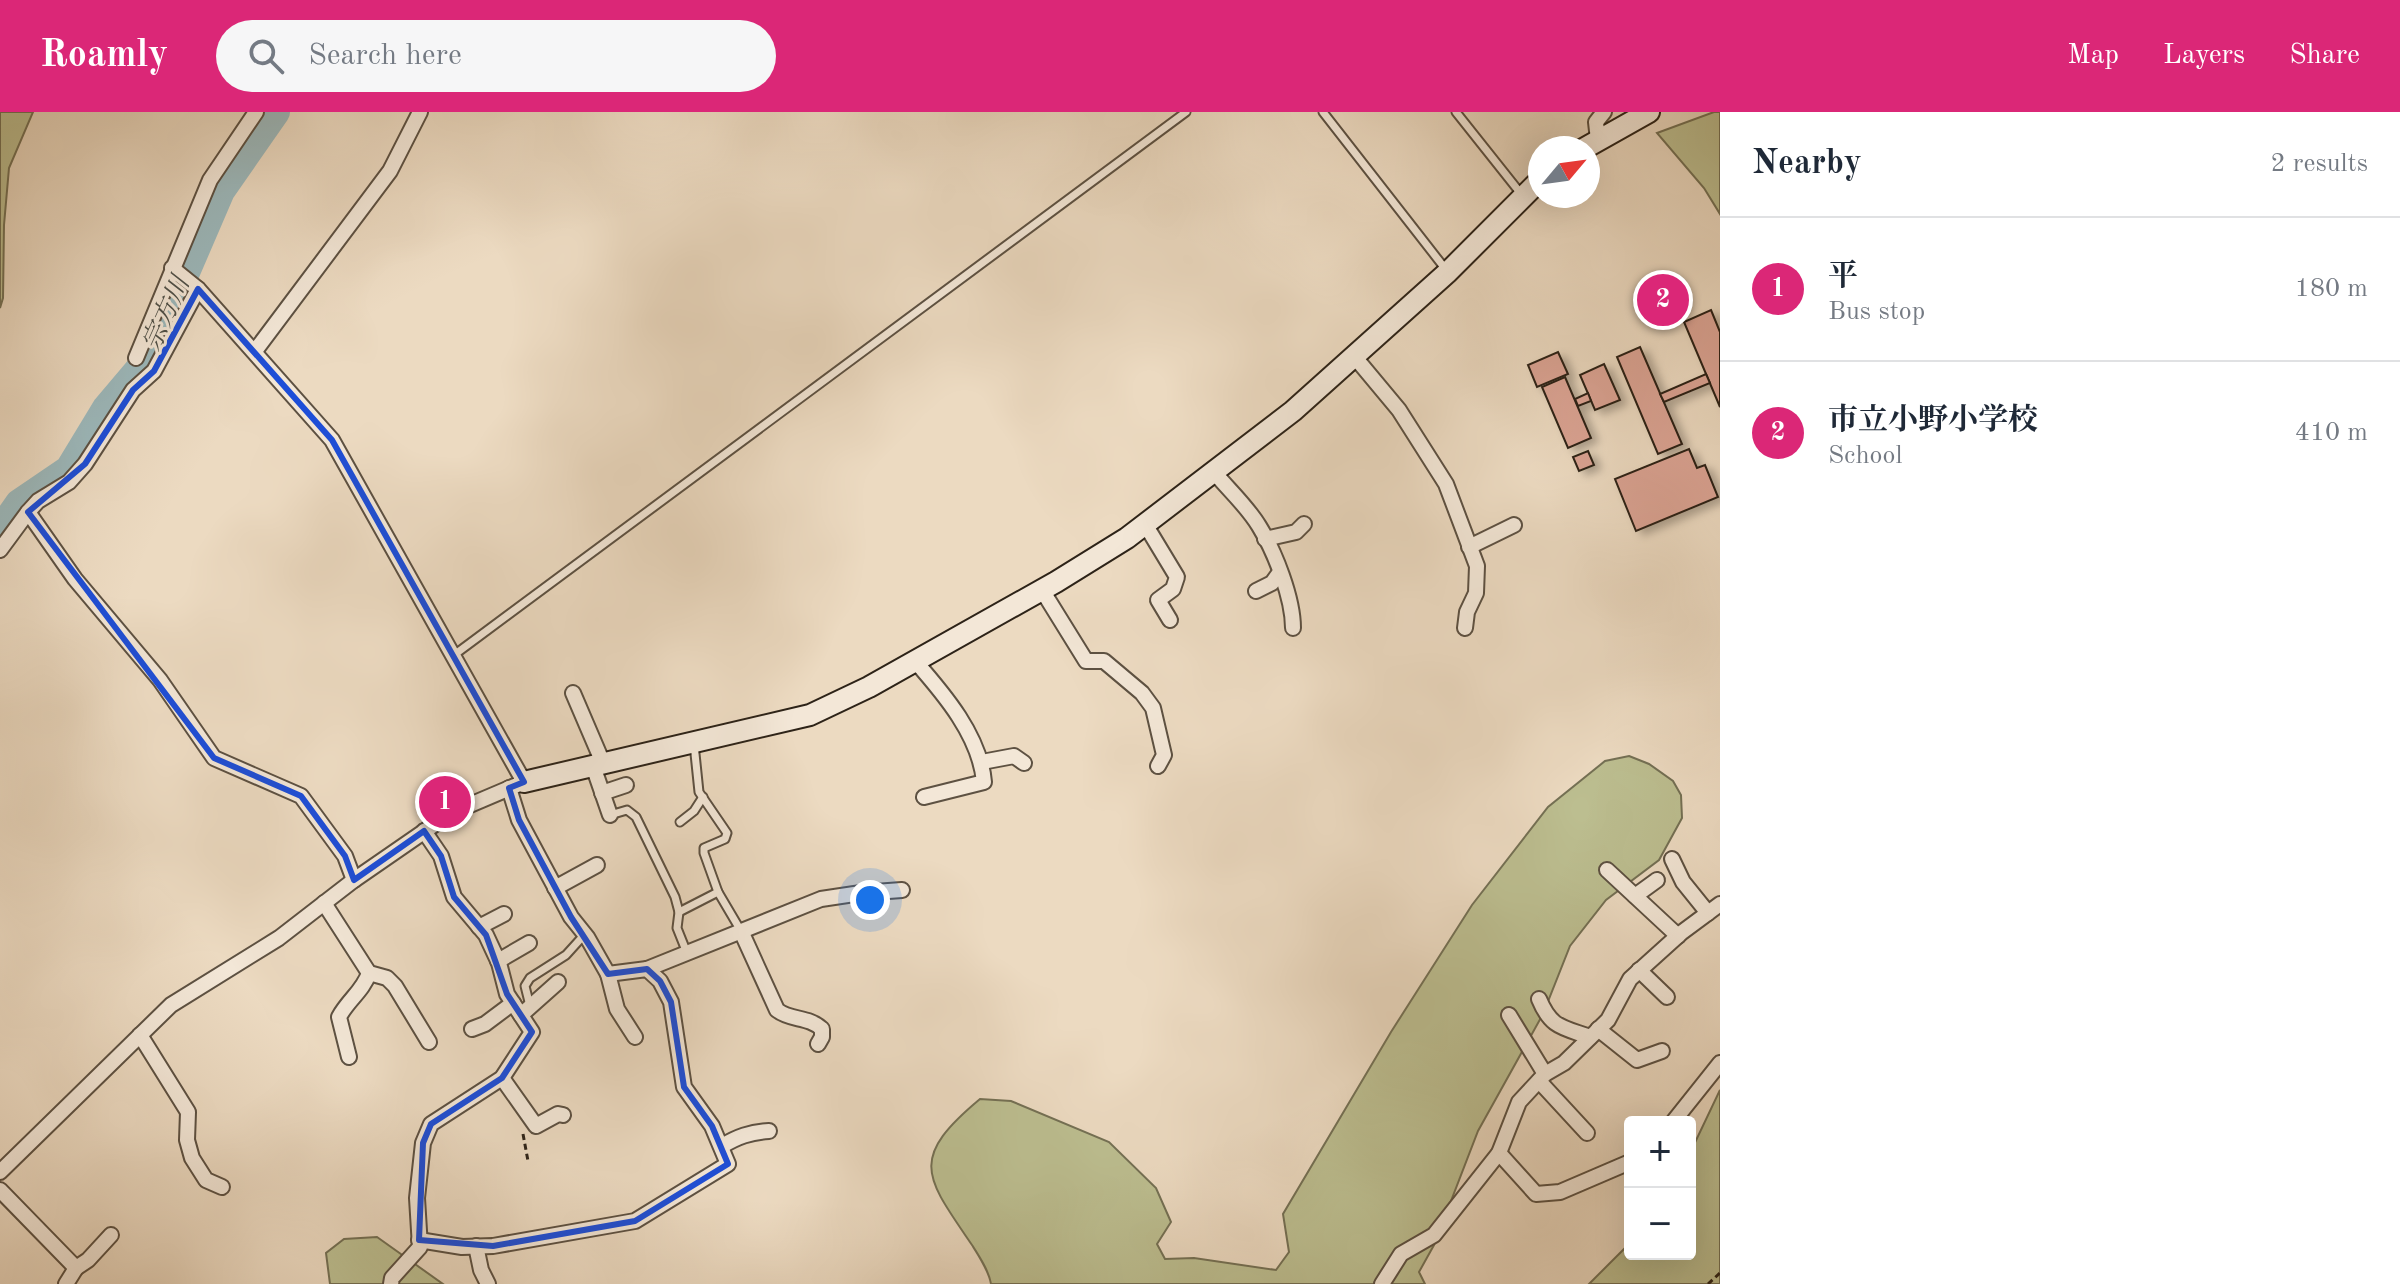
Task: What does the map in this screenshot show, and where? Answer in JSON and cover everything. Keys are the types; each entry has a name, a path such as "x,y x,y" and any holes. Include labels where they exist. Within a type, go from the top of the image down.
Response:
{"street":[{"path":"136,358 210,180 256,112"},
{"path":"255,351 390,171 420,112"},
{"path":"1594,127 1649,112"},
{"path":"0,1172 171,1005 279,938 354,880 451,813 517,785 810,715 869,687 1042,590 1145,524 1293,411 1448,272 1528,191"},
{"path":"175,270 196,287 332,440 454,655 517,785 519,820 571,917 585,934 608,974 617,1009 635,1037"},
{"path":"0,550 38,501 69,482 85,464 133,390 154,371 196,287"},
{"path":"1354,356 1399,410 1446,484 1477,566 1476,593 1467,612 1465,628"},
{"path":"1214,472 1258,525 1280,572 1293,612 1293,628"},
{"path":"28,512 75,579 160,680 214,758 301,796 345,856 354,880"},
{"path":"1145,524 1177,577 1173,589 1158,600 1170,620"},
{"path":"1265,539 1296,532 1304,524"},
{"path":"1469,547 1514,525"},
{"path":"1256,591 1272,583 1280,572"},
{"path":"1042,590 1086,661 1104,661 1142,693 1153,708 1164,755 1158,766"},
{"path":"915,661 953,703 982,762 984,782 924,797"},
{"path":"573,693 598,765 602,793 610,815"},
{"path":"982,762 1014,756 1024,763"},
{"path":"602,793 626,785"},
{"path":"391,1284 392,1278 420,1247 417,1198 423,1143 431,1124 502,1078 532,1032 521,1008 507,994 498,961 479,927 454,897 441,856 424,831"},
{"path":"1382,1284 1401,1254 1434,1235 1499,1153 1519,1102 1608,1020 1630,979 1639,970 1714,908 1683,882 1672,859"},
{"path":"555,888 597,865"},
{"path":"1607,870 1678,936"},
{"path":"1635,896 1657,880"},
{"path":"608,974 647,969 821,899 902,890"},
{"path":"324,903 369,973 387,978 395,986 429,1042"},
{"path":"479,927 504,914"},
{"path":"741,931 777,1010 786,1017 813,1021 822,1029 818,1044"},
{"path":"498,961 529,943"},
{"path":"419,1240 462,1247 476,1246 635,1221 728,1164 712,1126 684,1087 671,1002 660,981 647,969"},
{"path":"1639,970 1667,997"},
{"path":"349,1057 339,1017 348,1001 364,988 369,973"},
{"path":"472,1029 521,1008 558,982"},
{"path":"1539,999 1547,1017 1558,1025 1594,1033 1637,1060 1662,1051"},
{"path":"1509,1015 1542,1078 1587,1133"},
{"path":"140,1035 188,1112 187,1140 192,1158 206,1180 222,1187"},
{"path":"1678,1116 1720,1063"},
{"path":"502,1078 536,1126 558,1114 563,1115"},
{"path":"722,1146 746,1134 769,1131"},
{"path":"1499,1153 1536,1194 1560,1192 1624,1165"},
{"path":"0,1190 76,1268"},
{"path":"66,1284 76,1268 88,1260 111,1235"},
{"path":"476,1246 481,1270 488,1284"}],"lane":[{"path":"454,655 1186,112"},
{"path":"1323,112 1448,272"},
{"path":"1456,112 1523,196"},
{"path":"693,742 699,792 727,833 725,839 704,848 718,892 741,931"},
{"path":"680,822 694,811 703,797"},
{"path":"610,815 627,810 636,817 675,897 679,912 677,928 687,953"},
{"path":"679,912 718,892"},
{"path":"521,1008 525,986 530,978 566,955 585,934"}],"path":[{"path":"528,1161 523,1133 536,1126"},
{"path":"1708,1284 1720,1273"}],"highlighted area":[{"path":"198,289 332,440 524,782 509,788 519,820 571,917 608,974 647,969 660,981 671,1002 684,1087 712,1126 728,1164 635,1221 493,1246 419,1240 423,1143 431,1124 502,1078 532,1032 507,994 486,935 454,897 441,856 424,831 354,880 345,856 301,796 214,758 28,512 85,464 133,390 154,371"}],"green space":[{"path":"0,112 33,112 9,168 0,308"},
{"path":"1720,112 1720,214 1704,188 1657,133"},
{"path":"1629,756 1649,764 1673,781 1681,795 1682,818 1659,860 1606,900 1570,946 1543,1014 1478,1131 1434,1245 1419,1272 1425,1284 991,1284 981,1259 943,1202 931,1169 933,1153 942,1137 980,1099 1011,1101 1109,1142 1156,1188 1171,1222 1157,1244 1165,1259 1194,1258 1276,1270 1289,1252 1283,1214 1391,1032 1472,905 1548,807 1605,761"},
{"path":"1720,1090 1720,1284 1589,1284 1624,1249 1624,1260 1696,1260 1696,1140"},
{"path":"377,1237 443,1284 330,1284 326,1253 344,1239"}],"building":[{"path":"1711,310 1720,332 1720,407 1684,322"},
{"path":"1640,347 1682,444 1658,454 1617,357"},
{"path":"1558,352 1568,374 1537,387 1528,365"},
{"path":"1604,364 1620,400 1595,410 1580,375"},
{"path":"1706,374 1710,383 1664,402 1660,394"},
{"path":"1565,377 1591,438 1568,448 1542,387"},
{"path":"1588,393 1591,401 1578,406 1575,399"},
{"path":"1689,449 1697,468 1705,465 1718,497 1636,531 1615,479"},
{"path":"1588,451 1594,465 1579,471 1573,457"}],"waterway":[{"name":"宗方川","path":"0,530 19,503 69,469 106,408 150,356 221,191 276,112"}],"place":[{"name":"市立小野小学校","path":"1663,300"},
{"name":"平","path":"445,802"}]}
